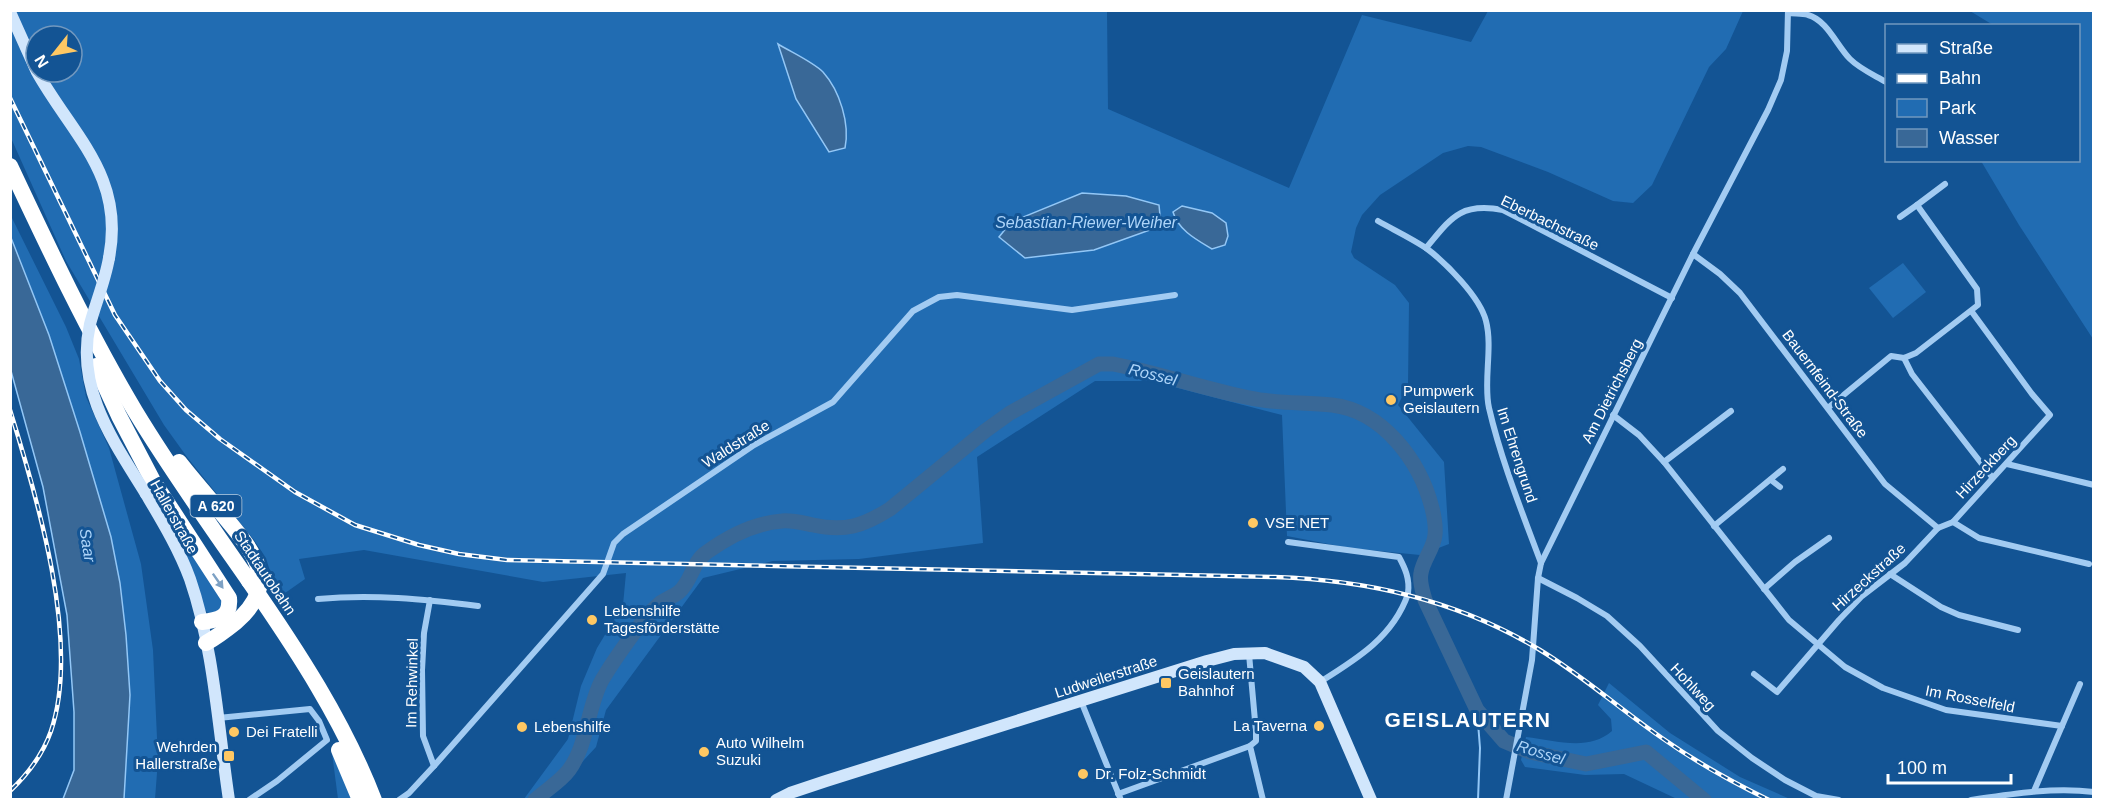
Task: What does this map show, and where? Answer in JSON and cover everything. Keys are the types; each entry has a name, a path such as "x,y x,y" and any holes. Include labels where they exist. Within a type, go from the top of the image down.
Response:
{"highway":[{"name":"A 620","path":"10,166 67,297"},
{"name":"A 620","path":"10,194 103,366 175,458 243,539 259,568 260,586 251,608 222,633 206,643"},
{"name":"Stadtautobahn","path":"67,297 96,343 103,366 245,585 296,651 326,703 374,800"},
{"path":"103,366 119,416 153,481 229,598 228,613 202,622"},
{"name":"A 620","path":"245,585 316,706 360,800"}],"street":[{"name":"Hallerstraße","path":"10,12 24,43"},
{"path":"1788,12 1815,18 1824,25 1853,62 1885,81"},
{"name":"Am Dietrichsberg","path":"1506,800 1532,660 1541,563 1613,415 1737,172 1780,80 1787,51 1788,12"},
{"name":"Hallerstraße","path":"44,84 82,140 102,175 111,213 112,240 90,325 87,365 89,383 110,435 178,552 191,585 206,643 229,800"},
{"path":"1900,217 1945,184"},
{"path":"1828,407 1891,356 1904,358 1917,353 1978,305 1977,289 1917,205"},
{"name":"Eberbachstraße","path":"1426,248 1448,222 1461,213 1476,207 1503,210 1672,298"},
{"name":"Im Ehrengrund","path":"1378,221 1426,248 1471,293 1486,320 1488,404 1498,442 1541,563"},
{"name":"Bauernfeind-Straße","path":"1694,254 1740,293 1885,484 1938,528"},
{"name":"Waldstraße","path":"399,800 409,793 434,766 603,574 614,543 623,534 754,445 833,402 913,311 939,297 957,295 1072,310 1175,295"},
{"name":"Hirzeckberg","path":"1938,528 1953,522 2050,415 2031,394 1972,312"},
{"path":"1904,358 1912,374 1992,477"},
{"path":"1664,462 1731,411"},
{"name":"Im Rosselfeld","path":"1613,415 1639,435 1664,462 1789,620 1845,667 1883,688 1946,710 2062,726"},
{"path":"2007,464 2094,485"},
{"path":"1714,526 1783,470"},
{"path":"1771,480 1780,487"},
{"path":"1953,522 1979,538 2089,564"},
{"name":"Hirzeckstraße","path":"1816,645 1862,596 1905,563 1938,528"},
{"path":"1764,589 1828,538"},
{"path":"1288,542 1398,557 1404,566 1409,582 1408,593 1396,620 1383,636 1353,662 1320,682"},
{"path":"1890,574 1941,608 2018,630"},
{"name":"Hohlweg","path":"1538,578 1607,616 1640,646 1718,731 1752,758 1785,780 1816,796 1839,800"},
{"path":"318,599 381,596 478,606"},
{"name":"Im Rehwinkel","path":"429,600 422,670 423,736 434,766"},
{"path":"1754,674 1777,692 1816,645"},
{"name":"Ludweilerstraße","path":"776,800 790,792 1207,661 1234,654 1265,653 1304,667 1320,682 1371,800"},
{"path":"1080,701 1120,797 1250,746 1256,741 1250,654"},
{"path":"2034,791 2080,684"},
{"path":"217,718 310,709 319,721 327,740 277,781 249,800"},
{"path":"1250,746 1263,800"},
{"path":"1971,800 2034,791 2094,792"}],"green space":[{"path":"10,11 1107,11 1108,109 1289,188 1362,15 1471,42 1488,11 1743,11 1726,49 1709,67 1652,185 1633,203 1613,201 1548,172 1481,147 1468,146 1443,153 1380,195 1362,215 1356,228 1351,252 1354,258 1395,285 1409,303 1408,385 1398,405 1444,462 1449,544 1420,555 1349,548 1287,536 1282,415 1151,381 1095,381 977,457 983,543 859,559 773,561 703,578 606,710 596,747 547,800 524,799 568,739 581,686 597,648 623,605 626,573 543,582 364,550 299,559 305,579 278,598 266,558 164,425 66,261 11,138"},
{"path":"1970,11 2093,11 2093,339 2019,225 1982,162 2080,162 2080,24 1991,24"},
{"path":"10,214 66,327 79,359 86,397 109,448 141,564 153,650 158,760 155,799 124,799 130,695 120,583 111,537 80,432 49,335 11,235"},
{"path":"1903,263 1926,292 1893,318 1869,288"},
{"path":"165,515 220,595 223,607 215,614 208,613 204,609 181,541"},
{"path":"1609,683 1670,733 1740,777 1790,799 1677,799 1624,774 1585,775 1525,767 1521,760 1526,737 1582,743 1603,737 1612,731 1611,719 1598,705"},
{"path":"332,753 352,799 338,799"}],"water":[{"path":"778,44 814,65 829,80 839,98 845,118 845,148 829,152 796,99"},
{"name":"Sebastian-Riewer-Weiher","path":"1082,193 1126,196 1159,205 1161,226 1094,250 1025,258 999,237 1011,222"},
{"path":"1182,206 1212,213 1226,223 1228,236 1225,245 1212,249 1184,229 1173,212"},
{"name":"Saar","path":"10,235 49,335 111,537 120,583 130,695 124,799 63,799 74,770 74,712 67,615 43,487 11,371"}],"waterway":[{"name":"Rossel","path":"535,800 562,778 575,760 597,691 620,652 653,610 683,588 698,561 707,552 743,531 772,522 790,521 835,528 853,526 871,520 890,509 1010,413 1099,364 1113,364 1260,400 1332,405 1350,409 1383,428 1409,456 1426,490 1433,514 1435,532 1433,545 1422,568 1425,600 1477,710 1504,741 1530,752 1586,764 1646,752 1704,800"},
{"path":"1477,710 1480,748 1478,800"}],"railway":[{"path":"10,98 115,315 160,381 186,410 220,439 295,492 355,525 419,545 459,554 507,560 1275,577 1379,588 1445,606 1509,633 1556,660 1688,755 1769,800"},
{"path":"10,410 32,484 52,570 61,656 59,696 51,731 34,763 10,791"}],"place":[{"name":"Pumpwerk Geislautern","path":"1391,400"},
{"name":"VSE NET","path":"1253,523"},
{"name":"Lebenshilfe Tagesförderstätte","path":"592,620"},
{"name":"Geislautern Bahnhof","path":"1166,683"},
{"name":"La Taverna","path":"1319,726"},
{"name":"Lebenshilfe","path":"522,727"},
{"name":"Dei Fratelli","path":"234,732"},
{"name":"Auto Wilhelm Suzuki","path":"704,752"},
{"name":"Wehrden Hallerstraße","path":"229,756"},
{"name":"Dr. Folz-Schmidt","path":"1083,774"}],"district":[{"name":"GEISLAUTERN","path":"1468,720"}]}
